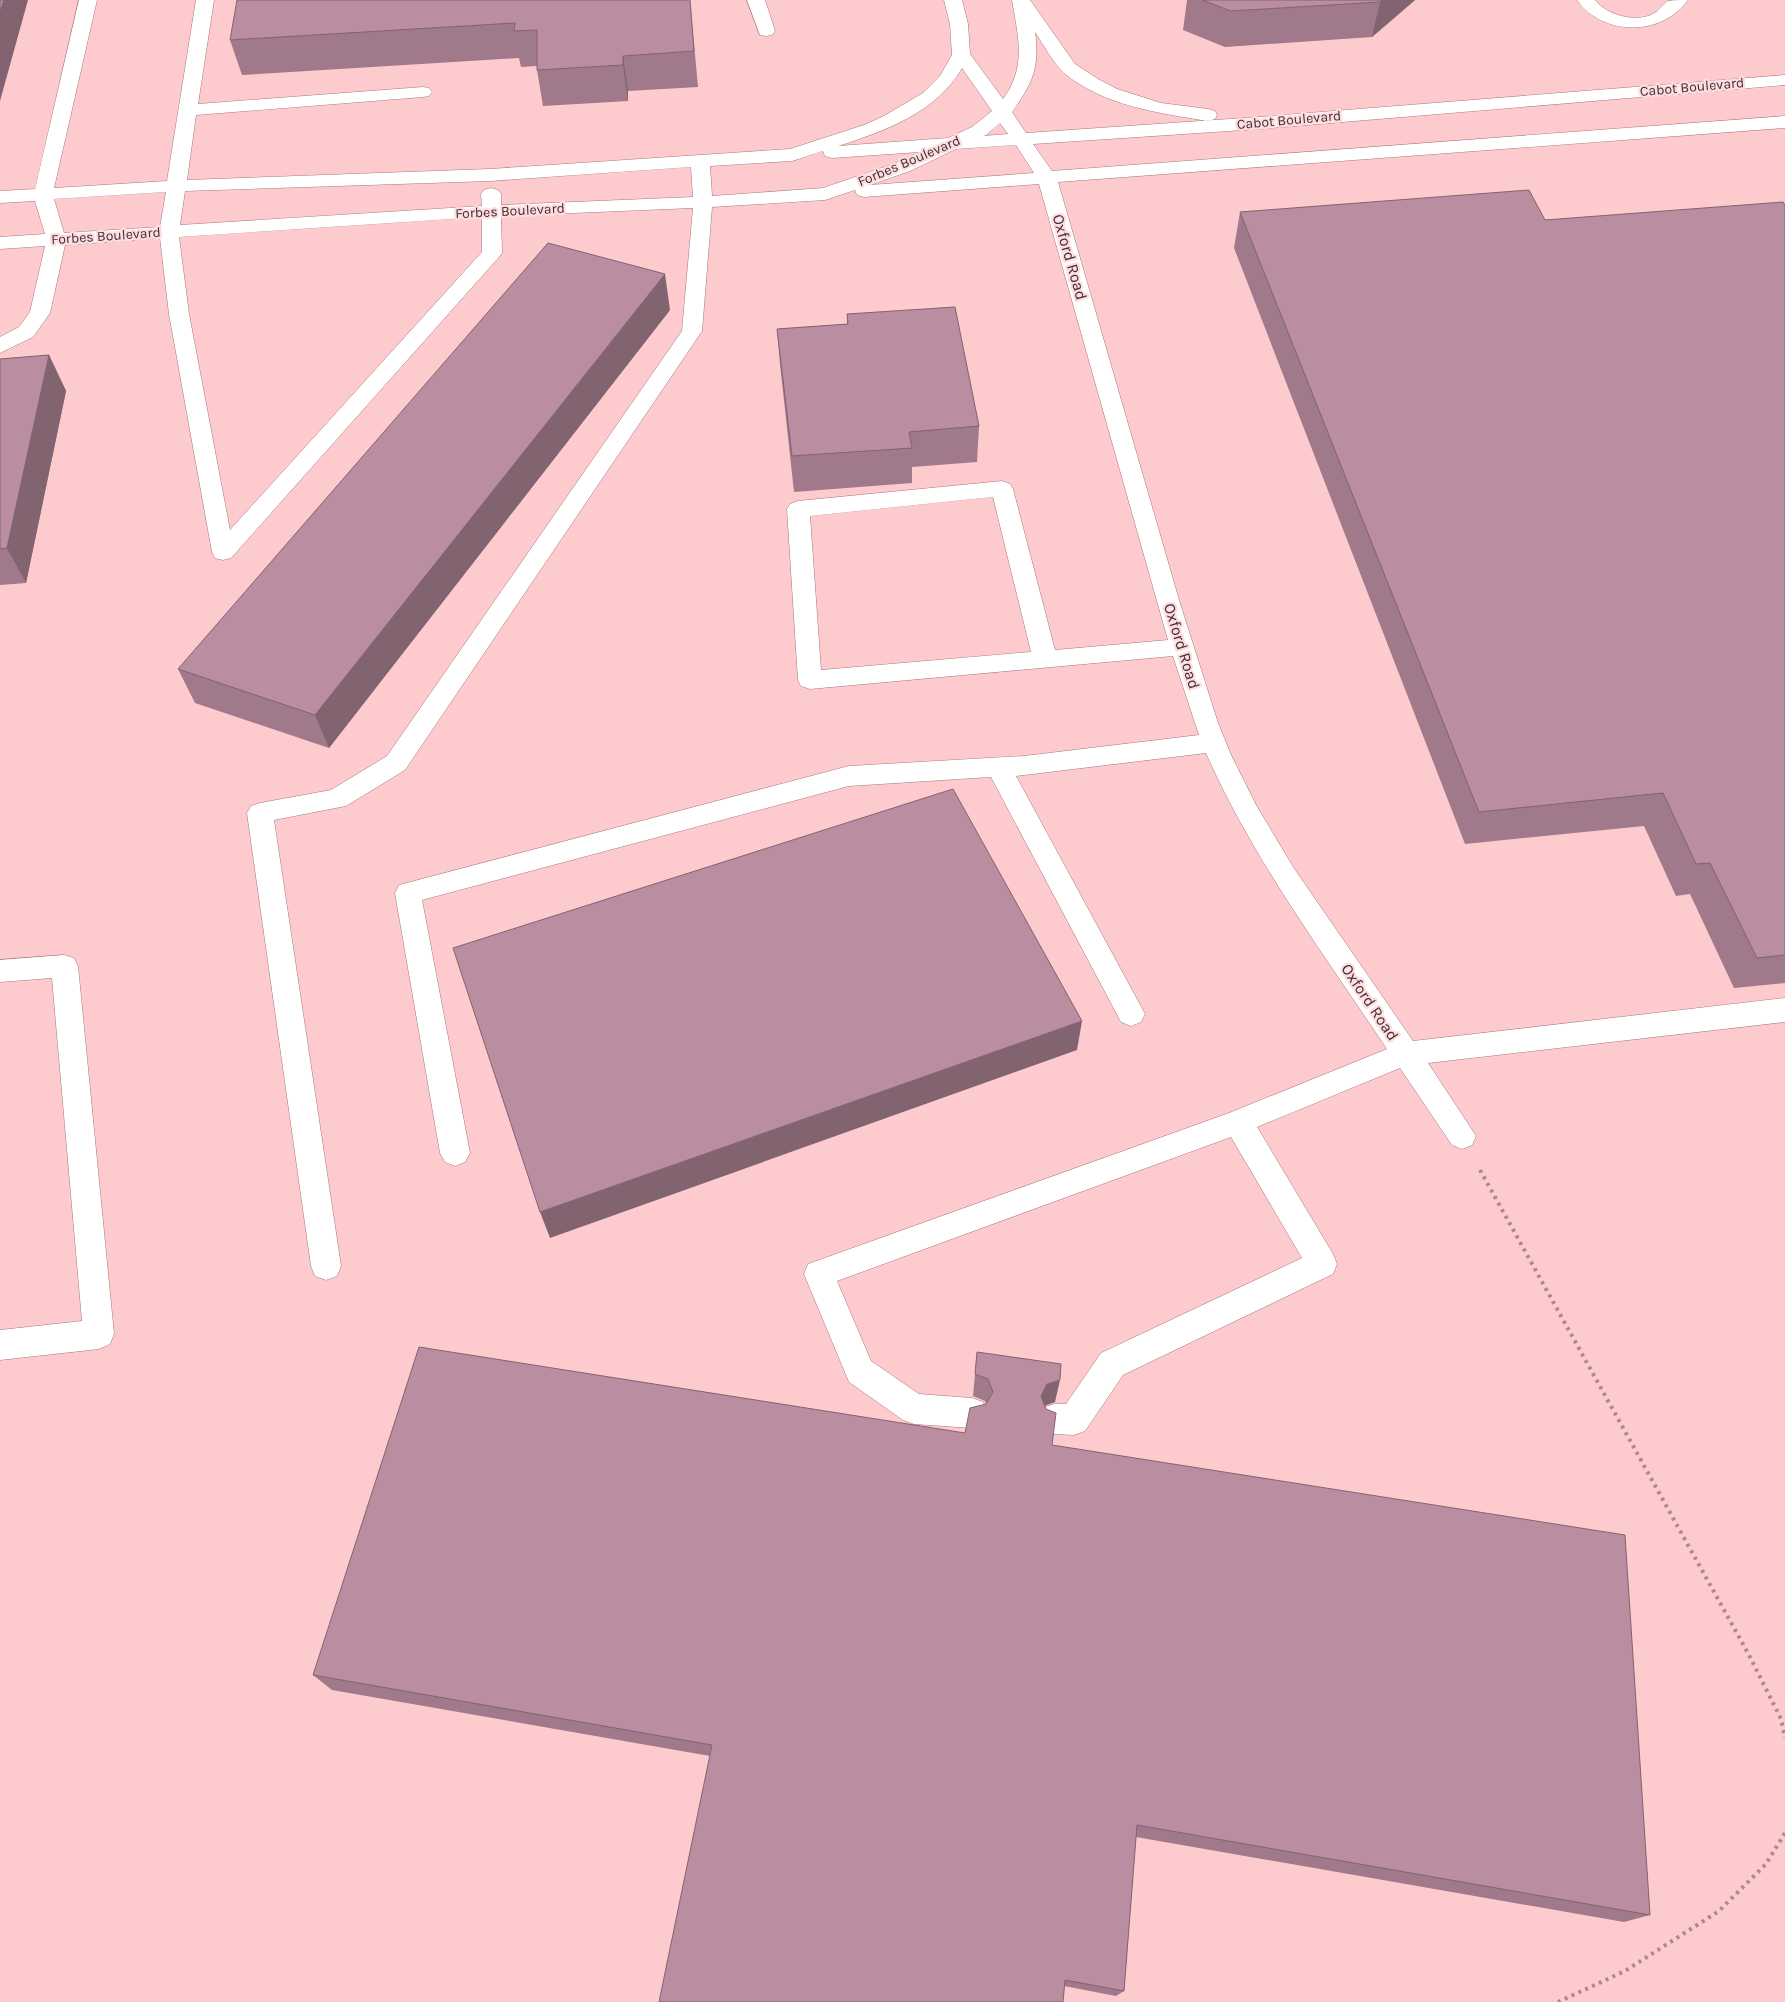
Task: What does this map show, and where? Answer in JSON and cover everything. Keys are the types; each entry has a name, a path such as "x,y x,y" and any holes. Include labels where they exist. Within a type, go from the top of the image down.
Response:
{"street":[{"path":"0,346 26,332 40,313 56,239 43,194 88,0"},
{"path":"206,0 169,232 179,314 223,552 492,253 490,175"},
{"path":"756,0 766,31"},
{"path":"0,197 176,186 490,175 792,155 871,129 929,97 947,79 960,55 959,24 953,0"},
{"path":"1586,0 1594,10 1605,16 1633,21 1647,21 1658,18 1679,0"},
{"path":"1022,3 1069,68 1111,93 1159,108 1259,123"},
{"name":"Forbes Boulevard","path":"0,243 492,211 703,202 825,194 903,167 979,131 1002,112 1017,92 1029,54 1022,3"},
{"path":"960,55 979,77 1002,112"},
{"name":"Cabot Boulevard","path":"792,155 1259,123 1772,99 1785,80"},
{"path":"188,110 423,92"},
{"name":"Oxford Road","path":"1002,112 1047,178 1182,647 1214,743 1242,802 1274,859 1462,1136"},
{"path":"825,194 1785,122"},
{"path":"326,1266 260,813 337,799 396,764 692,331 703,202 700,161"},
{"path":"1045,659 1002,489 798,509 810,680 1182,647"},
{"path":"455,1152 408,893 849,776 998,767 1214,743"},
{"path":"998,767 1130,1014"},
{"path":"0,971 64,966 99,1334 0,1345"},
{"path":"972,1413 914,1409 860,1371 820,1274 1238,1122 1405,1054 1785,1010"},
{"path":"1054,1419 1074,1420 1112,1364 1322,1264 1238,1122"}],"path":[{"path":"1462,1136 1749,1655 1780,1719 1785,1738"},
{"path":"1558,2002 1625,1970 1719,1910 1766,1864 1785,1833"}],"building":[{"path":"0,0 4,0 0,12"},
{"path":"237,0 690,0 694,51 623,56 623,65 537,70 537,30 514,31 515,23 230,40"},
{"path":"1202,0 1382,0 1380,2 1231,11"},
{"path":"1529,190 1545,220 1783,202 1785,205 1785,955 1757,958 1710,863 1696,864 1663,793 1479,812 1240,212"},
{"path":"548,243 665,274 315,715 178,669"},
{"path":"955,307 979,426 909,432 912,448 792,456 777,329 848,324 847,314"},
{"path":"49,355 7,548 0,549 0,359"},
{"path":"953,789 1082,1021 540,1212 453,948"},
{"path":"419,1347 965,1433 970,1408 986,1404 993,1392 988,1379 975,1374 977,1352 1061,1364 1060,1380 1047,1384 1041,1396 1046,1409 1056,1413 1052,1445 1625,1535 1650,1915 1137,1825 1124,1991 1065,1980 1063,2002 659,2002 712,1745 313,1675"}]}
